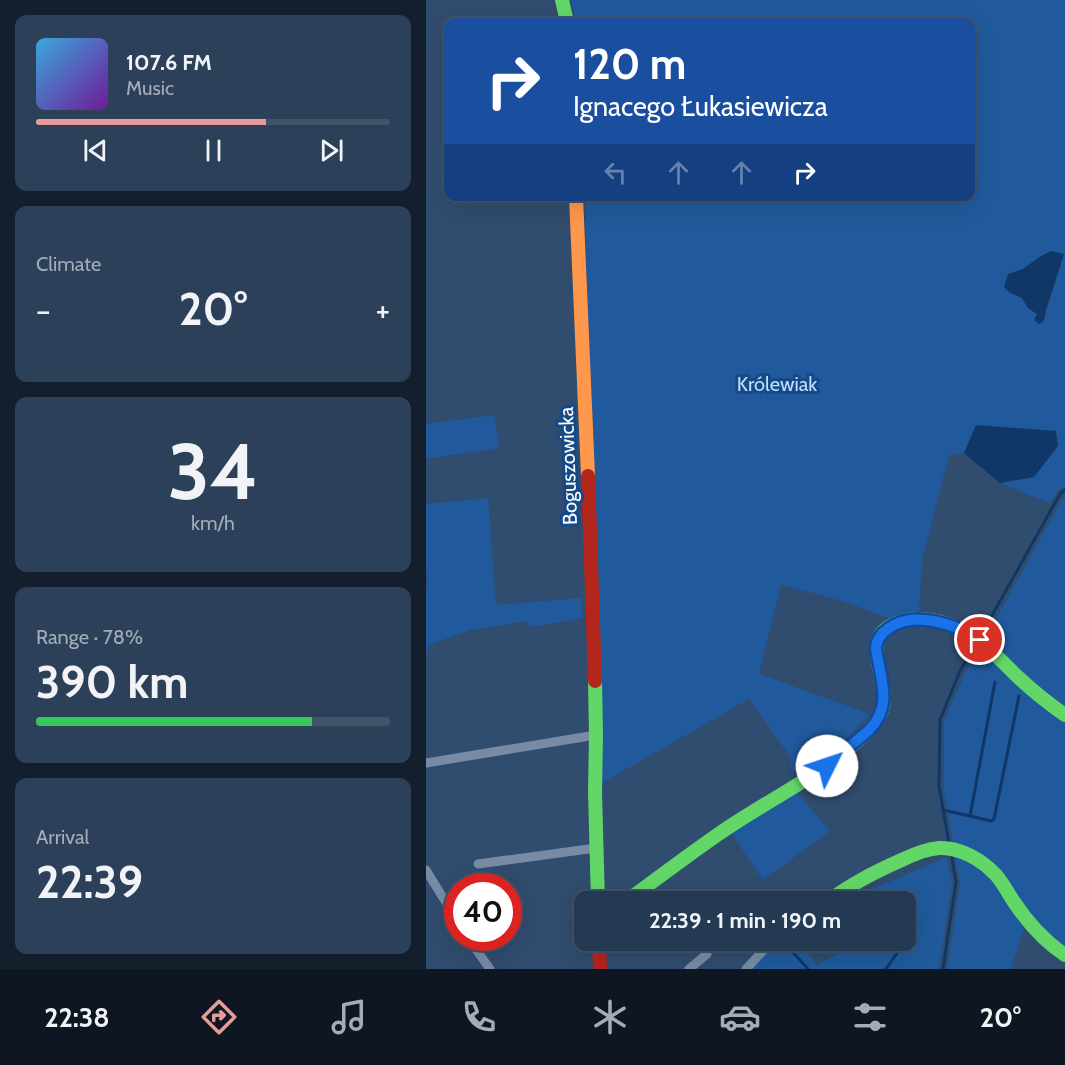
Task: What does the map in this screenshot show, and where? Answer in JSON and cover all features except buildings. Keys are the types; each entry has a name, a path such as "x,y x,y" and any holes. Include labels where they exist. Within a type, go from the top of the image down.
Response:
{"street":[{"path":"562,0 566,18"},
{"name":"Boguszowicka","path":"576,201 590,519 598,891"},
{"path":"640,891 722,832 815,776 875,724 881,714 883,699 877,644 883,633 896,623 922,619 950,626 973,636 986,645 1039,696 1065,715"},
{"path":"426,763 596,735"},
{"path":"478,864 596,848"},
{"path":"841,891 866,875 919,852 933,848 951,849 971,857 990,869 1001,881 1036,933 1065,955"},
{"path":"426,870 444,899"},
{"path":"477,951 490,969"},
{"path":"599,951 600,969"},
{"path":"746,969 763,951"},
{"path":"689,969 707,954"}],"green space":[{"name":"Królewiak","path":"571,0 1065,0 1065,486 1058,491 1050,503 1000,483 1034,477 976,425 964,453 949,455 922,561 919,613 897,621 828,597 781,585 759,674 870,714 829,756 792,773 789,755 749,699 602,783 598,548 589,376 585,201 975,201 975,18 575,18","holes":["1064,254 1044,321 1028,308 1008,274 1023,269 1041,256"]},
{"path":"494,415 499,448 426,459 426,424"},
{"path":"488,498 496,605 581,598 583,618 530,627 527,621 471,630 428,645 428,653 426,653 426,585 428,584 426,504"},
{"path":"1065,498 1065,709 1014,665 987,635"},
{"path":"981,647 1044,709 1065,721 1065,949 1032,920 1001,873 953,843 944,791 944,721 966,671"},
{"path":"797,793 830,831 763,880 729,830"},
{"path":"954,853 982,868 997,883 1025,926 1011,969 947,969 960,883"},
{"path":"947,857 952,883 939,969 750,969 770,951 807,951 817,965 843,951 916,951 916,891 868,891"}],"shaded area":[{"path":"1051,251 1064,254 1044,321 1039,324 1034,320 1037,314 1028,308 1022,298 1010,293 1004,287 1008,274 1023,269"},
{"path":"976,425 1056,431 1058,446 1034,477 1000,483 964,453"}],"waterway":[{"path":"981,635 1060,494 1065,490"},
{"path":"949,843 939,786 940,720 960,671 976,644"},
{"path":"943,810 970,816 995,682"},
{"path":"970,816 991,821 994,819 1019,696"},
{"path":"943,969 956,882 951,852"},
{"path":"792,951 808,969"},
{"path":"886,969 898,951"}],"traffic: fast":[{"path":"562,0 566,18"},
{"path":"640,891 720,833 832,762 866,733 879,718 883,707 884,694 877,643 881,633 891,626 907,620 926,619 945,623 964,631 985,645 1030,688 1065,715"},
{"path":"595,681 598,891"},
{"path":"842,891 884,868 930,849 947,848 963,852 990,869 999,878 1019,910 1043,938 1065,955"}],"traffic: slow":[{"path":"576,201 588,476"}],"traffic: jam":[{"path":"588,476 595,681"},
{"path":"599,951 600,969"}],"route":[{"path":"827,766 869,730 881,714 883,688 876,647 880,636 887,629 896,623 922,619 963,631 980,640"}]}
